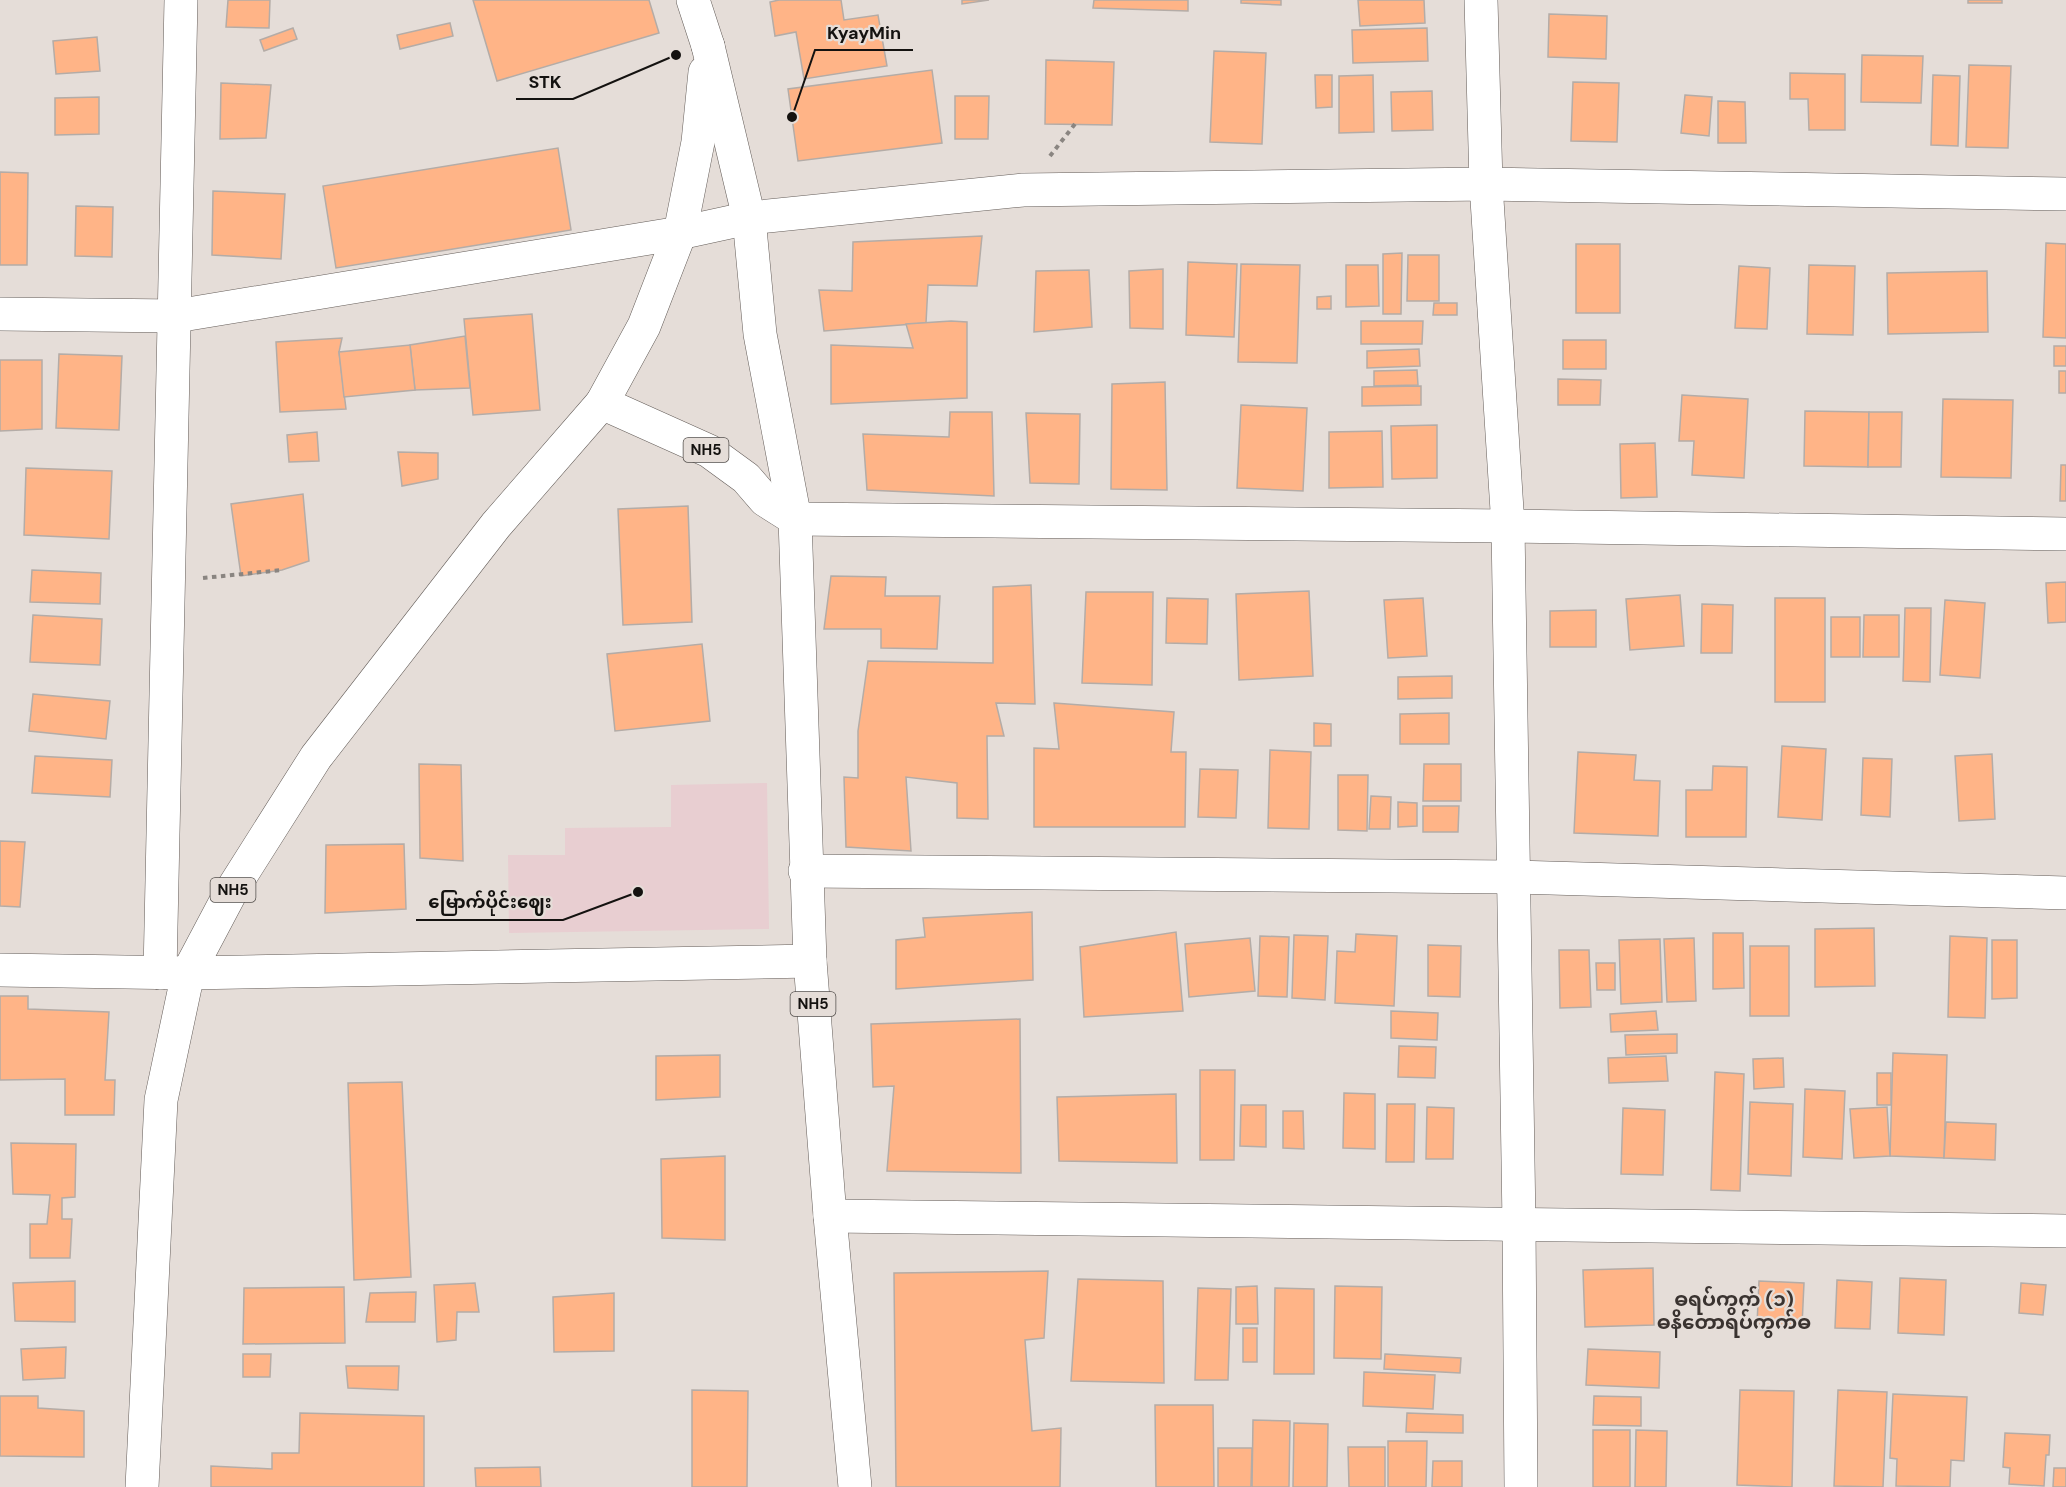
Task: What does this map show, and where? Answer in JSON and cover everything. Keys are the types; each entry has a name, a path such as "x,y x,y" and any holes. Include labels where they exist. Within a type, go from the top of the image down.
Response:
{"main road":[{"path":"174,973 169,581 182,0"},
{"path":"693,0 708,46 749,218 760,334 795,519 2066,534"},
{"path":"1481,0 1486,184 1508,526 1521,1487"},
{"path":"602,403 644,326 680,233 699,142 708,46"},
{"path":"0,314 176,316 680,233 749,218 1023,190 1486,184 2066,194"},
{"name":"NH5","path":"142,1487 161,1100 174,973 233,888 316,757 496,525 602,403 709,451 746,478 765,501 795,519 805,871 810,961 830,1216 855,1487"},
{"path":"805,871 1513,877 2066,893"},
{"path":"0,970 174,973 810,961"},
{"path":"830,1216 2066,1231"}],"path":[{"path":"169,581 282,570"}],"shaded area":[{"path":"767,783 769,929 509,933 508,855 565,855 565,828 671,827 671,785"}],"building":[{"path":"228,0 270,0 269,28 226,27"},
{"path":"473,0 649,0 659,33 497,81"},
{"path":"841,0 844,20 878,15 887,66 804,79 796,32 775,36 770,2"},
{"path":"962,0 989,0 962,4"},
{"path":"1094,0 1188,0 1188,11 1093,8"},
{"path":"1241,0 1281,0 1281,5 1241,3"},
{"path":"1358,0 1424,0 1425,23 1360,26"},
{"path":"1968,0 2002,0 2002,3 1968,3"},
{"path":"1549,14 1607,16 1606,59 1548,57"},
{"path":"450,23 453,36 400,49 397,35"},
{"path":"293,28 297,39 264,51 260,40"},
{"path":"1427,28 1428,61 1353,63 1352,30"},
{"path":"97,37 100,71 56,74 53,41"},
{"path":"1214,51 1266,53 1262,144 1210,142"},
{"path":"1862,55 1923,56 1921,103 1861,102"},
{"path":"1046,60 1114,62 1112,125 1045,124"},
{"path":"1969,65 2011,66 2008,148 1966,147"},
{"path":"932,70 942,143 798,161 788,89"},
{"path":"1790,73 1845,74 1845,130 1809,130 1808,99 1790,99"},
{"path":"1315,75 1332,75 1332,107 1316,108"},
{"path":"1373,75 1374,132 1339,133 1339,76"},
{"path":"1933,75 1960,76 1958,146 1931,145"},
{"path":"1573,82 1619,83 1617,142 1571,141"},
{"path":"221,83 271,85 266,138 220,139"},
{"path":"1432,91 1433,130 1392,131 1391,92"},
{"path":"1685,95 1712,97 1709,136 1681,133"},
{"path":"955,96 989,96 988,139 955,139"},
{"path":"99,97 99,134 55,135 55,98"},
{"path":"1718,101 1745,102 1746,143 1718,143"},
{"path":"558,148 571,230 336,268 323,186"},
{"path":"0,172 28,173 27,265 0,265"},
{"path":"213,191 285,194 281,259 212,255"},
{"path":"76,206 113,207 112,257 75,256"},
{"path":"982,236 977,286 928,285 926,323 824,331 819,290 852,291 853,242"},
{"path":"2046,243 2066,244 2066,338 2043,337"},
{"path":"1576,244 1620,244 1620,313 1576,313"},
{"path":"1402,253 1401,314 1383,314 1383,254"},
{"path":"1408,255 1439,255 1439,301 1407,301"},
{"path":"1188,262 1237,264 1234,337 1186,335"},
{"path":"1241,264 1300,265 1297,363 1238,362"},
{"path":"1346,265 1378,265 1379,306 1346,307"},
{"path":"1809,265 1855,266 1853,335 1807,334"},
{"path":"1739,266 1770,268 1767,329 1735,328"},
{"path":"1163,269 1163,329 1130,328 1129,271"},
{"path":"1089,270 1092,327 1034,332 1036,271"},
{"path":"1987,271 1988,332 1888,334 1887,273"},
{"path":"1331,296 1331,309 1317,309 1317,297"},
{"path":"1434,303 1457,303 1457,315 1433,315"},
{"path":"532,314 540,410 473,415 464,319"},
{"path":"1361,321 1423,321 1422,344 1361,344"},
{"path":"967,322 967,398 831,404 831,345 913,348 906,324"},
{"path":"465,336 470,388 415,390 410,345"},
{"path":"342,338 339,352 346,409 280,412 276,342"},
{"path":"1563,340 1606,340 1606,369 1563,369"},
{"path":"410,345 415,390 344,397 339,352"},
{"path":"2054,346 2066,346 2066,366 2054,366"},
{"path":"1419,349 1420,366 1367,368 1367,351"},
{"path":"59,354 122,356 119,430 56,428"},
{"path":"0,360 42,360 42,429 0,431"},
{"path":"1417,370 1418,385 1374,386 1374,371"},
{"path":"2059,371 2066,371 2066,393 2059,393"},
{"path":"1558,379 1601,380 1600,405 1558,405"},
{"path":"1165,382 1167,490 1111,489 1112,384"},
{"path":"1421,386 1421,405 1362,406 1362,387"},
{"path":"1682,395 1748,399 1744,478 1692,475 1694,441 1679,441"},
{"path":"1943,399 2013,400 2011,478 1941,477"},
{"path":"1241,405 1307,408 1303,491 1237,488"},
{"path":"1805,411 1869,412 1868,467 1804,466"},
{"path":"950,412 992,412 994,496 867,490 863,434 949,437"},
{"path":"1869,412 1902,412 1901,467 1868,467"},
{"path":"1026,413 1080,414 1079,484 1030,483"},
{"path":"1437,425 1437,478 1392,479 1391,426"},
{"path":"1382,431 1383,487 1329,488 1329,432"},
{"path":"317,432 319,461 289,462 287,435"},
{"path":"1655,443 1657,497 1621,498 1620,444"},
{"path":"398,452 438,453 438,479 402,486"},
{"path":"2061,465 2066,465 2066,501 2060,501"},
{"path":"26,468 112,471 109,539 24,535"},
{"path":"303,494 309,561 282,570 241,576 231,504"},
{"path":"688,506 692,622 623,625 618,509"},
{"path":"32,570 101,573 100,604 30,602"},
{"path":"831,576 886,577 885,596 940,596 937,649 881,648 881,629 824,629"},
{"path":"2066,582 2066,622 2048,623 2046,583"},
{"path":"1031,585 1035,704 996,703 1004,736 987,736 988,819 957,818 957,783 906,777 911,851 846,847 844,777 858,778 858,731 868,661 993,663 993,587"},
{"path":"1309,591 1313,676 1239,680 1236,594"},
{"path":"1086,592 1153,592 1152,685 1082,683"},
{"path":"1680,595 1684,646 1630,650 1626,599"},
{"path":"1167,598 1208,599 1207,644 1166,643"},
{"path":"1423,598 1427,656 1388,658 1384,600"},
{"path":"1775,598 1825,598 1825,702 1775,702"},
{"path":"1945,600 1985,603 1980,678 1940,675"},
{"path":"1702,604 1733,605 1732,653 1701,653"},
{"path":"1905,608 1931,608 1930,682 1903,681"},
{"path":"1596,610 1596,647 1550,647 1550,611"},
{"path":"33,615 102,619 100,665 30,662"},
{"path":"1864,615 1899,615 1899,657 1863,657"},
{"path":"1831,617 1860,617 1860,657 1831,657"},
{"path":"702,644 710,721 615,731 607,654"},
{"path":"1452,676 1452,698 1398,699 1398,677"},
{"path":"33,694 110,701 106,739 29,731"},
{"path":"1054,703 1174,712 1171,752 1186,752 1185,827 1034,827 1034,748 1059,749"},
{"path":"1449,713 1449,744 1400,744 1400,714"},
{"path":"1314,723 1331,724 1331,746 1314,746"},
{"path":"1782,746 1826,749 1822,820 1778,817"},
{"path":"1270,750 1311,752 1309,829 1268,828"},
{"path":"1578,752 1636,755 1634,780 1660,781 1658,836 1574,833"},
{"path":"1992,754 1995,819 1959,821 1955,756"},
{"path":"35,756 112,760 110,797 32,793"},
{"path":"1863,758 1892,759 1890,817 1861,815"},
{"path":"419,764 461,765 463,861 420,858"},
{"path":"1424,764 1461,764 1461,801 1423,801"},
{"path":"1713,766 1747,767 1746,837 1686,837 1686,790 1712,790"},
{"path":"1200,769 1238,770 1236,818 1198,817"},
{"path":"1338,775 1368,775 1367,831 1338,830"},
{"path":"1371,796 1391,797 1390,829 1369,829"},
{"path":"1398,802 1417,803 1417,826 1398,827"},
{"path":"1423,806 1459,806 1458,832 1423,832"},
{"path":"0,841 25,842 20,907 0,906"},
{"path":"404,844 406,909 325,913 326,845"},
{"path":"1032,912 1033,980 896,989 896,940 925,937 923,918"},
{"path":"1874,928 1875,986 1815,987 1815,929"},
{"path":"1176,932 1183,1011 1084,1017 1080,947"},
{"path":"1713,933 1743,933 1744,988 1713,989"},
{"path":"1356,934 1397,936 1394,1006 1335,1003 1337,951 1355,952"},
{"path":"1294,935 1328,936 1325,1000 1292,998"},
{"path":"1260,936 1289,937 1287,997 1258,996"},
{"path":"1950,936 1987,938 1985,1018 1948,1017"},
{"path":"1250,938 1255,991 1189,997 1185,944"},
{"path":"1694,938 1696,1001 1667,1002 1664,939"},
{"path":"1660,939 1662,1002 1621,1004 1619,940"},
{"path":"1992,940 2017,940 2017,998 1992,999"},
{"path":"1428,945 1461,946 1460,997 1428,996"},
{"path":"1750,946 1789,946 1789,1016 1750,1016"},
{"path":"1559,950 1589,950 1591,1007 1560,1008"},
{"path":"1596,963 1615,963 1615,990 1597,990"},
{"path":"0,996 28,996 28,1009 109,1012 105,1080 115,1080 114,1115 65,1115 65,1079 0,1080"},
{"path":"1391,1011 1438,1013 1437,1040 1391,1038"},
{"path":"1656,1011 1658,1030 1611,1032 1610,1014"},
{"path":"1020,1019 1021,1173 887,1171 894,1086 873,1087 871,1024"},
{"path":"1677,1034 1677,1053 1626,1055 1625,1035"},
{"path":"1399,1046 1436,1047 1435,1078 1398,1077"},
{"path":"1893,1053 1947,1055 1944,1158 1890,1156"},
{"path":"720,1055 720,1097 656,1100 656,1056"},
{"path":"1666,1056 1668,1081 1609,1083 1608,1058"},
{"path":"1783,1058 1784,1087 1754,1089 1753,1059"},
{"path":"1200,1070 1235,1070 1234,1160 1200,1160"},
{"path":"1715,1072 1744,1074 1740,1191 1711,1190"},
{"path":"1877,1073 1891,1073 1891,1105 1877,1105"},
{"path":"402,1082 411,1277 354,1280 348,1083"},
{"path":"1805,1089 1845,1091 1842,1159 1803,1157"},
{"path":"1344,1093 1375,1094 1375,1149 1343,1148"},
{"path":"1176,1094 1177,1163 1059,1161 1057,1097"},
{"path":"1750,1102 1793,1104 1791,1176 1748,1174"},
{"path":"1387,1104 1415,1104 1414,1162 1386,1162"},
{"path":"1241,1105 1266,1105 1266,1147 1240,1146"},
{"path":"1427,1107 1454,1108 1453,1159 1426,1159"},
{"path":"1887,1107 1890,1156 1854,1158 1850,1109"},
{"path":"1623,1108 1665,1110 1663,1175 1621,1174"},
{"path":"1283,1111 1303,1111 1304,1149 1283,1148"},
{"path":"1946,1122 1996,1124 1995,1160 1944,1158"},
{"path":"11,1143 76,1144 75,1197 62,1198 62,1219 72,1219 70,1258 30,1258 30,1224 47,1224 50,1195 13,1194"},
{"path":"725,1156 725,1240 662,1238 661,1159"},
{"path":"1653,1268 1654,1325 1585,1327 1583,1270"},
{"path":"1048,1271 1044,1338 1025,1340 1032,1431 1061,1428 1060,1487 896,1487 894,1273"},
{"path":"1900,1278 1946,1280 1944,1335 1898,1333"},
{"path":"1078,1279 1163,1281 1164,1383 1071,1381"},
{"path":"1837,1280 1872,1282 1870,1329 1835,1328"},
{"path":"75,1281 75,1322 15,1321 13,1283"},
{"path":"1759,1281 1804,1283 1802,1326 1757,1324"},
{"path":"475,1283 479,1312 457,1312 456,1340 437,1342 434,1285"},
{"path":"2021,1283 2046,1285 2043,1315 2019,1313"},
{"path":"1257,1286 1258,1324 1236,1324 1236,1287"},
{"path":"1335,1286 1382,1287 1381,1359 1334,1358"},
{"path":"344,1287 345,1343 243,1344 244,1288"},
{"path":"1198,1288 1231,1289 1228,1380 1195,1380"},
{"path":"1275,1288 1314,1289 1314,1374 1274,1374"},
{"path":"416,1292 415,1322 366,1322 370,1293"},
{"path":"614,1293 614,1351 554,1352 553,1297"},
{"path":"1243,1328 1257,1328 1257,1362 1243,1362"},
{"path":"66,1347 65,1378 23,1380 21,1349"},
{"path":"1588,1349 1660,1352 1659,1388 1586,1385"},
{"path":"243,1354 271,1354 270,1377 243,1377"},
{"path":"1385,1354 1461,1358 1460,1373 1384,1369"},
{"path":"346,1366 399,1366 398,1390 348,1388"},
{"path":"1364,1372 1435,1375 1433,1409 1363,1406"},
{"path":"692,1390 748,1391 747,1487 692,1487"},
{"path":"1740,1390 1794,1391 1792,1487 1737,1485"},
{"path":"1838,1390 1887,1392 1883,1487 1834,1486"},
{"path":"1893,1394 1967,1397 1964,1461 1951,1460 1950,1487 1896,1486 1897,1459 1890,1458"},
{"path":"0,1396 38,1396 38,1408 84,1411 84,1457 0,1456"},
{"path":"1594,1396 1641,1397 1641,1426 1593,1425"},
{"path":"1155,1405 1213,1405 1214,1487 1156,1487"},
{"path":"300,1413 424,1416 424,1487 211,1487 211,1466 272,1469 272,1453 299,1453"},
{"path":"1407,1413 1463,1415 1463,1433 1406,1432"},
{"path":"1253,1420 1290,1421 1289,1487 1252,1487"},
{"path":"1294,1423 1328,1424 1327,1487 1293,1487"},
{"path":"1593,1430 1630,1430 1630,1487 1593,1487"},
{"path":"1636,1430 1667,1431 1666,1487 1635,1487"},
{"path":"2005,1433 2050,1435 2044,1486 2009,1484 2010,1468 2003,1467"},
{"path":"1388,1441 1427,1441 1426,1487 1388,1487"},
{"path":"1348,1447 1385,1447 1385,1487 1349,1487"},
{"path":"1218,1448 1252,1448 1251,1487 1218,1487"},
{"path":"1433,1461 1462,1461 1462,1487 1432,1487"},
{"path":"540,1467 541,1487 476,1487 475,1468"},
{"path":"2054,1468 2066,1468 2066,1487 2053,1487"}],"place":[{"name":"STK","path":"676,55"},
{"name":"KyayMin","path":"792,117"},
{"name":"မြောက်ပိုင်းဈေး","path":"638,892"}],"district":[{"name":"ဓရပ်ကွက် (၁) ဓနိတောရပ်ကွက်ဓ","path":"1734,1310"}]}
